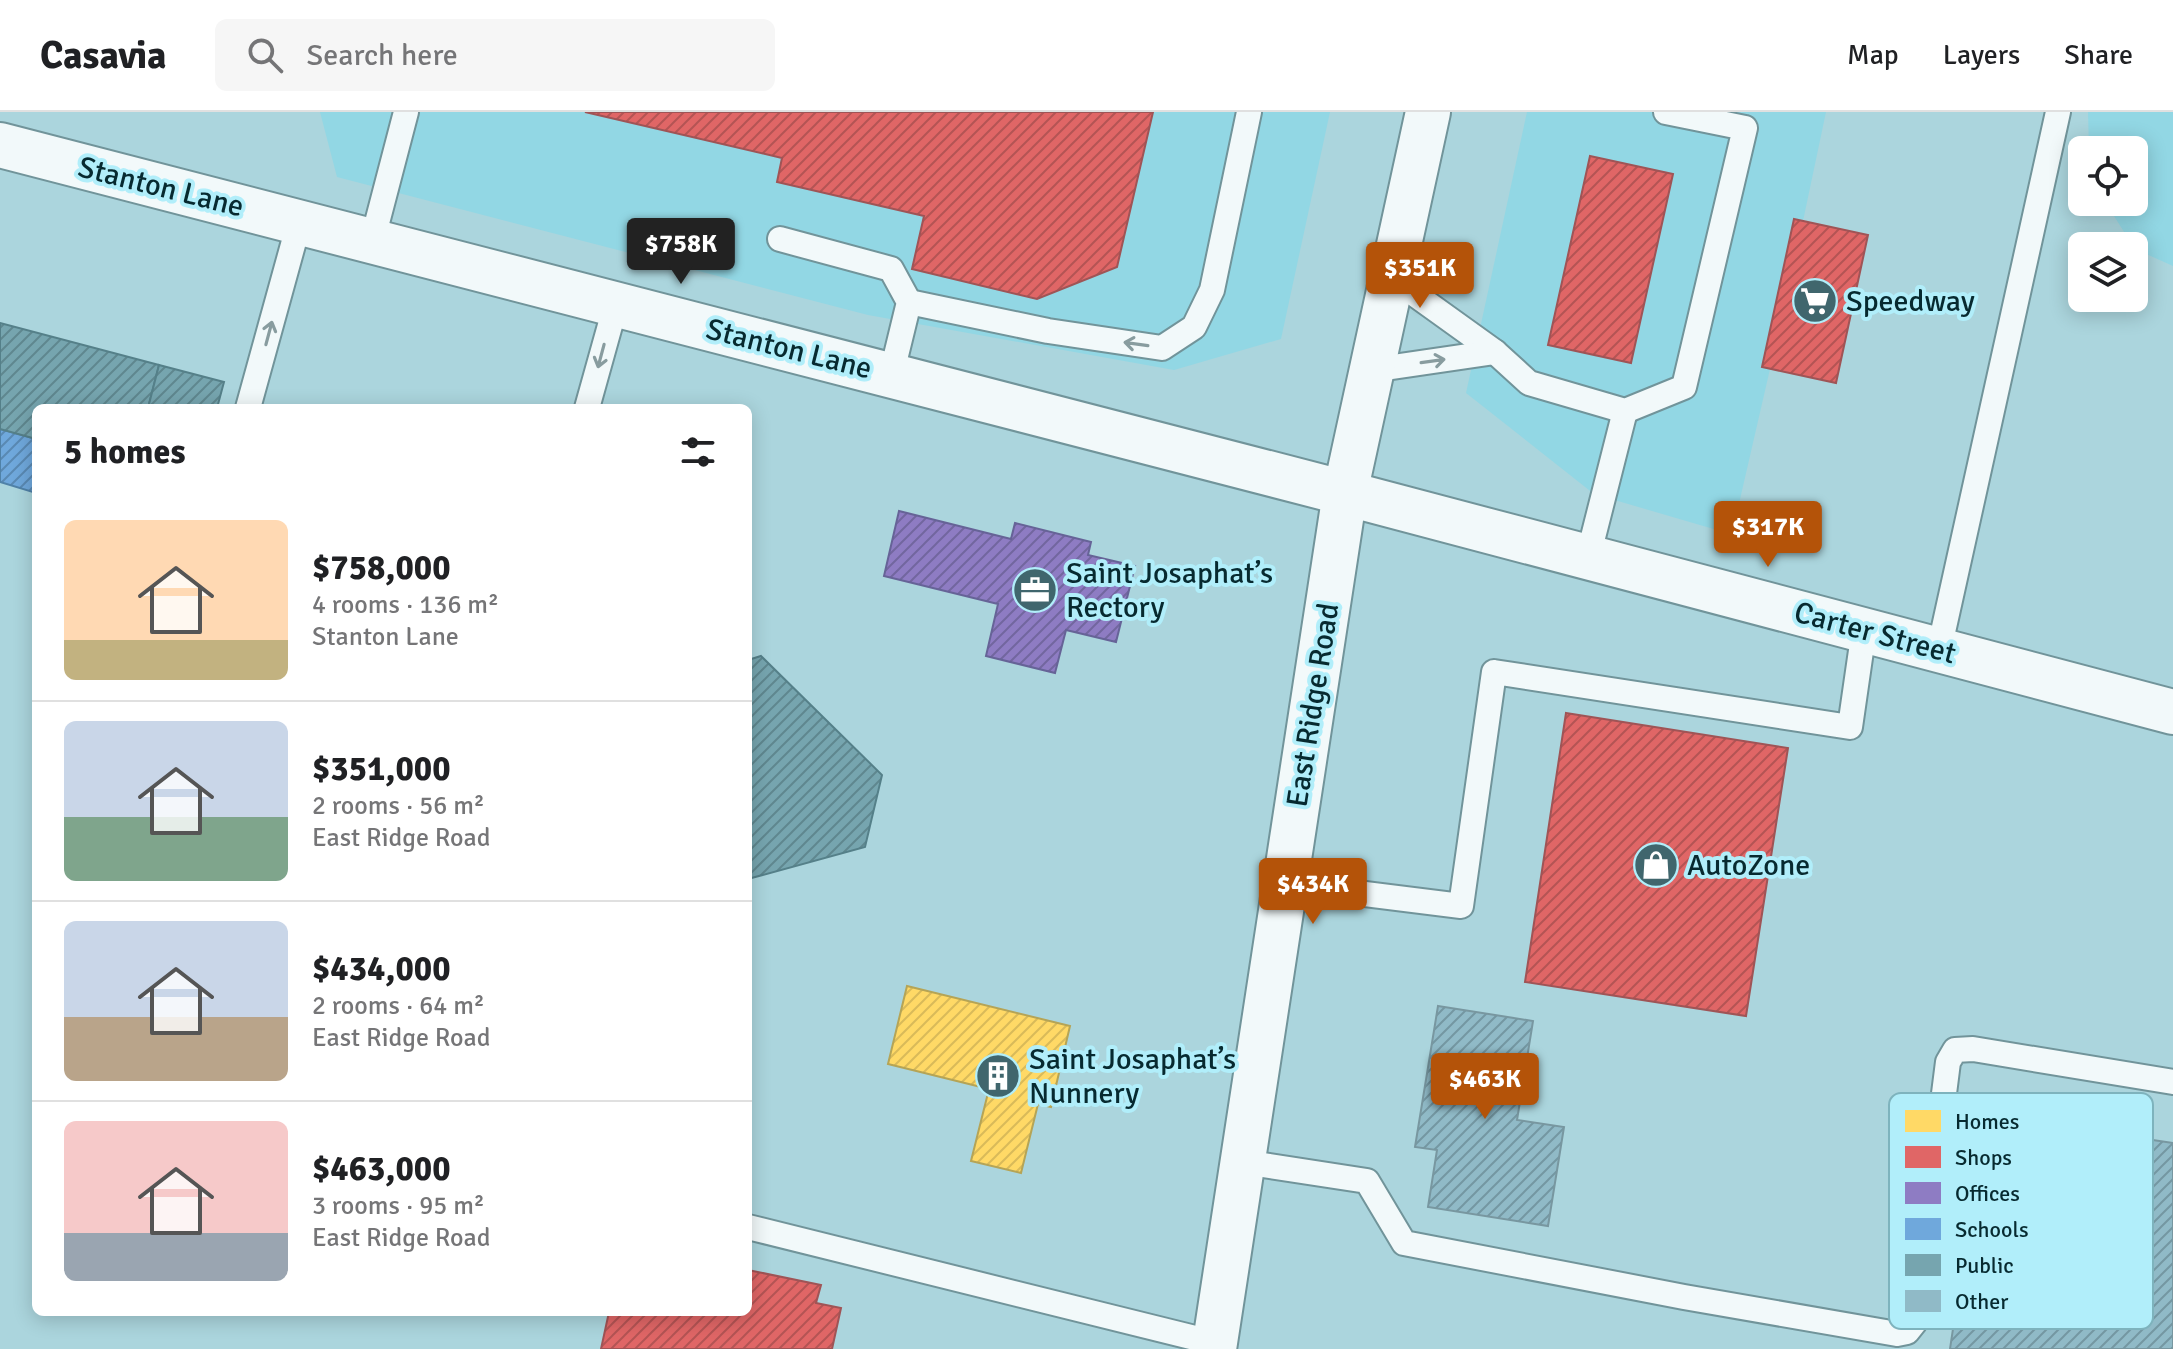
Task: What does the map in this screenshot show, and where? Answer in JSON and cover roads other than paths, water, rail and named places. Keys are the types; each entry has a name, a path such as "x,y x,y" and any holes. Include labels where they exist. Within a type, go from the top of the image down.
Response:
{"main road":[{"name":"East Ridge Road","path":"1214,1346 1345,493 1428,112"},
{"name":"Stanton Lane","path":"0,145 1345,493"},
{"name":"Carter Street","path":"1345,493 2173,712"}],"lane":[{"path":"372,242 406,112"},
{"path":"909,302 1048,331 1162,348 1194,327 1212,290 1249,112"},
{"path":"1392,278 1495,352 1529,383 1625,411 1684,387 1745,128 1666,112"},
{"path":"1939,650 2058,112"},
{"path":"249,404 299,223"},
{"path":"780,239 891,269 909,302 891,376"},
{"path":"588,404 616,304"},
{"path":"1372,370 1495,352"},
{"path":"1588,557 1625,411"},
{"path":"1285,884 1461,906 1494,672 1850,727 1864,630"},
{"path":"1944,1093 1948,1062 1955,1050 1973,1049 2173,1082"},
{"path":"1243,1162 1367,1181 1404,1243 1897,1334 1909,1329"},
{"path":"752,1228 1214,1346"}],"place":[{"name":"Speedway","path":"1815,301"},
{"name":"Saint Josaphat’s Rectory","path":"1035,590"},
{"name":"AutoZone","path":"1656,865"},
{"name":"Saint Josaphat’s Nunnery","path":"998,1076"}]}
